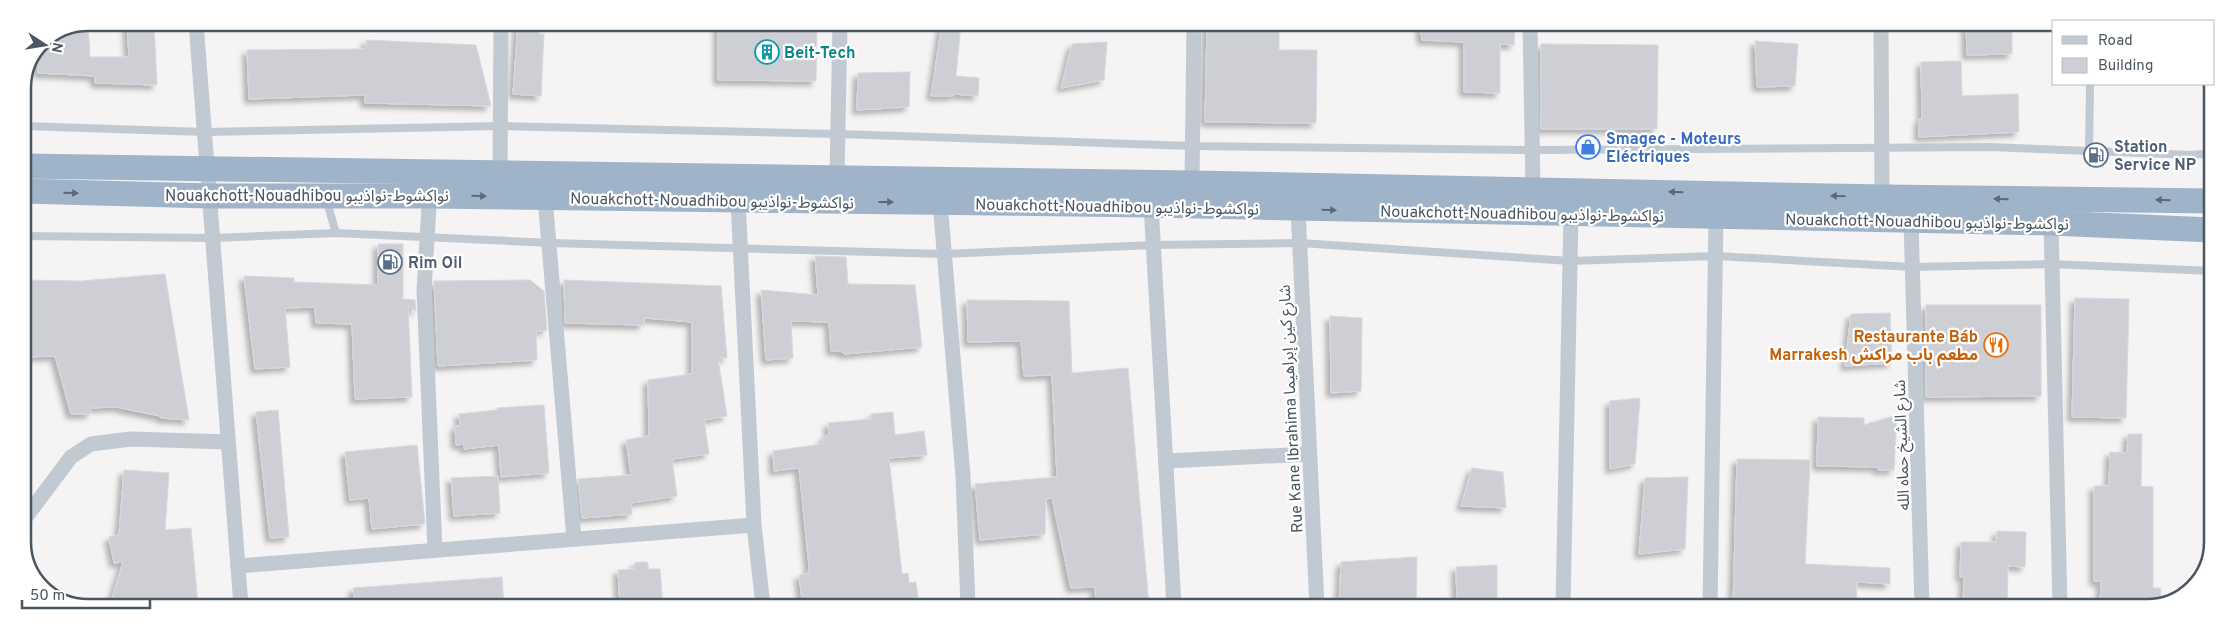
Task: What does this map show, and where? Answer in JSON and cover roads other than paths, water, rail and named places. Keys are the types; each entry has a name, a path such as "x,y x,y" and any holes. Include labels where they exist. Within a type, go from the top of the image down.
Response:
{"highway":[{"name":"Nouakchott-Nouadhibou نواكشوط-نواذيبو","path":"31,166 207,169 430,184 545,198 1151,205 2051,223 2204,230"},
{"name":"Nouakchott-Nouadhibou نواكشوط-نواذيبو","path":"31,191 210,196 325,196 500,174 837,177 1882,197 2204,201"}],"street":[{"path":"197,31 240,599"},
{"path":"500,174 501,31"},
{"path":"837,177 840,31"},
{"path":"1192,183 1194,31"},
{"path":"1530,31 1533,189"},
{"path":"1881,31 1882,197"},
{"path":"430,184 424,290 435,550"},
{"path":"545,198 551,242 574,539"},
{"path":"738,201 742,247 754,525 761,599"},
{"path":"940,202 963,476 968,599"},
{"path":"1151,205 1174,599"},
{"name":"Rue Kane Ibrahima شارع كين إبراهيما","path":"1298,209 1316,599"},
{"path":"1563,599 1571,214"},
{"path":"1710,599 1716,216"},
{"name":"شارع الشيخ حماه الله","path":"1911,221 1922,599"},
{"path":"2051,223 2060,599"},
{"path":"31,510 71,457 91,444 131,439 228,442"},
{"path":"1166,461 1309,454"},
{"path":"238,566 754,525"}],"lane":[{"path":"2089,151 2090,85"},
{"path":"31,126 204,132 501,126 838,134 1192,146 1533,150 1882,147 2204,153"},
{"path":"325,196 336,233"},
{"path":"31,236 213,238 336,233 551,242 945,254 1154,245 1300,243 1570,261 1716,256 1912,267 2052,264 2204,270"}],"place":[{"name":"Beit-Tech","path":"767,52"},
{"name":"Smagec - Moteurs Eléctriques","path":"1588,147"},
{"name":"Station Service NP","path":"2096,155"},
{"name":"Rim Oil","path":"390,262"},
{"name":"Restaurante Báb Marrakesh مطعم باب مراكش","path":"1996,345"}]}
